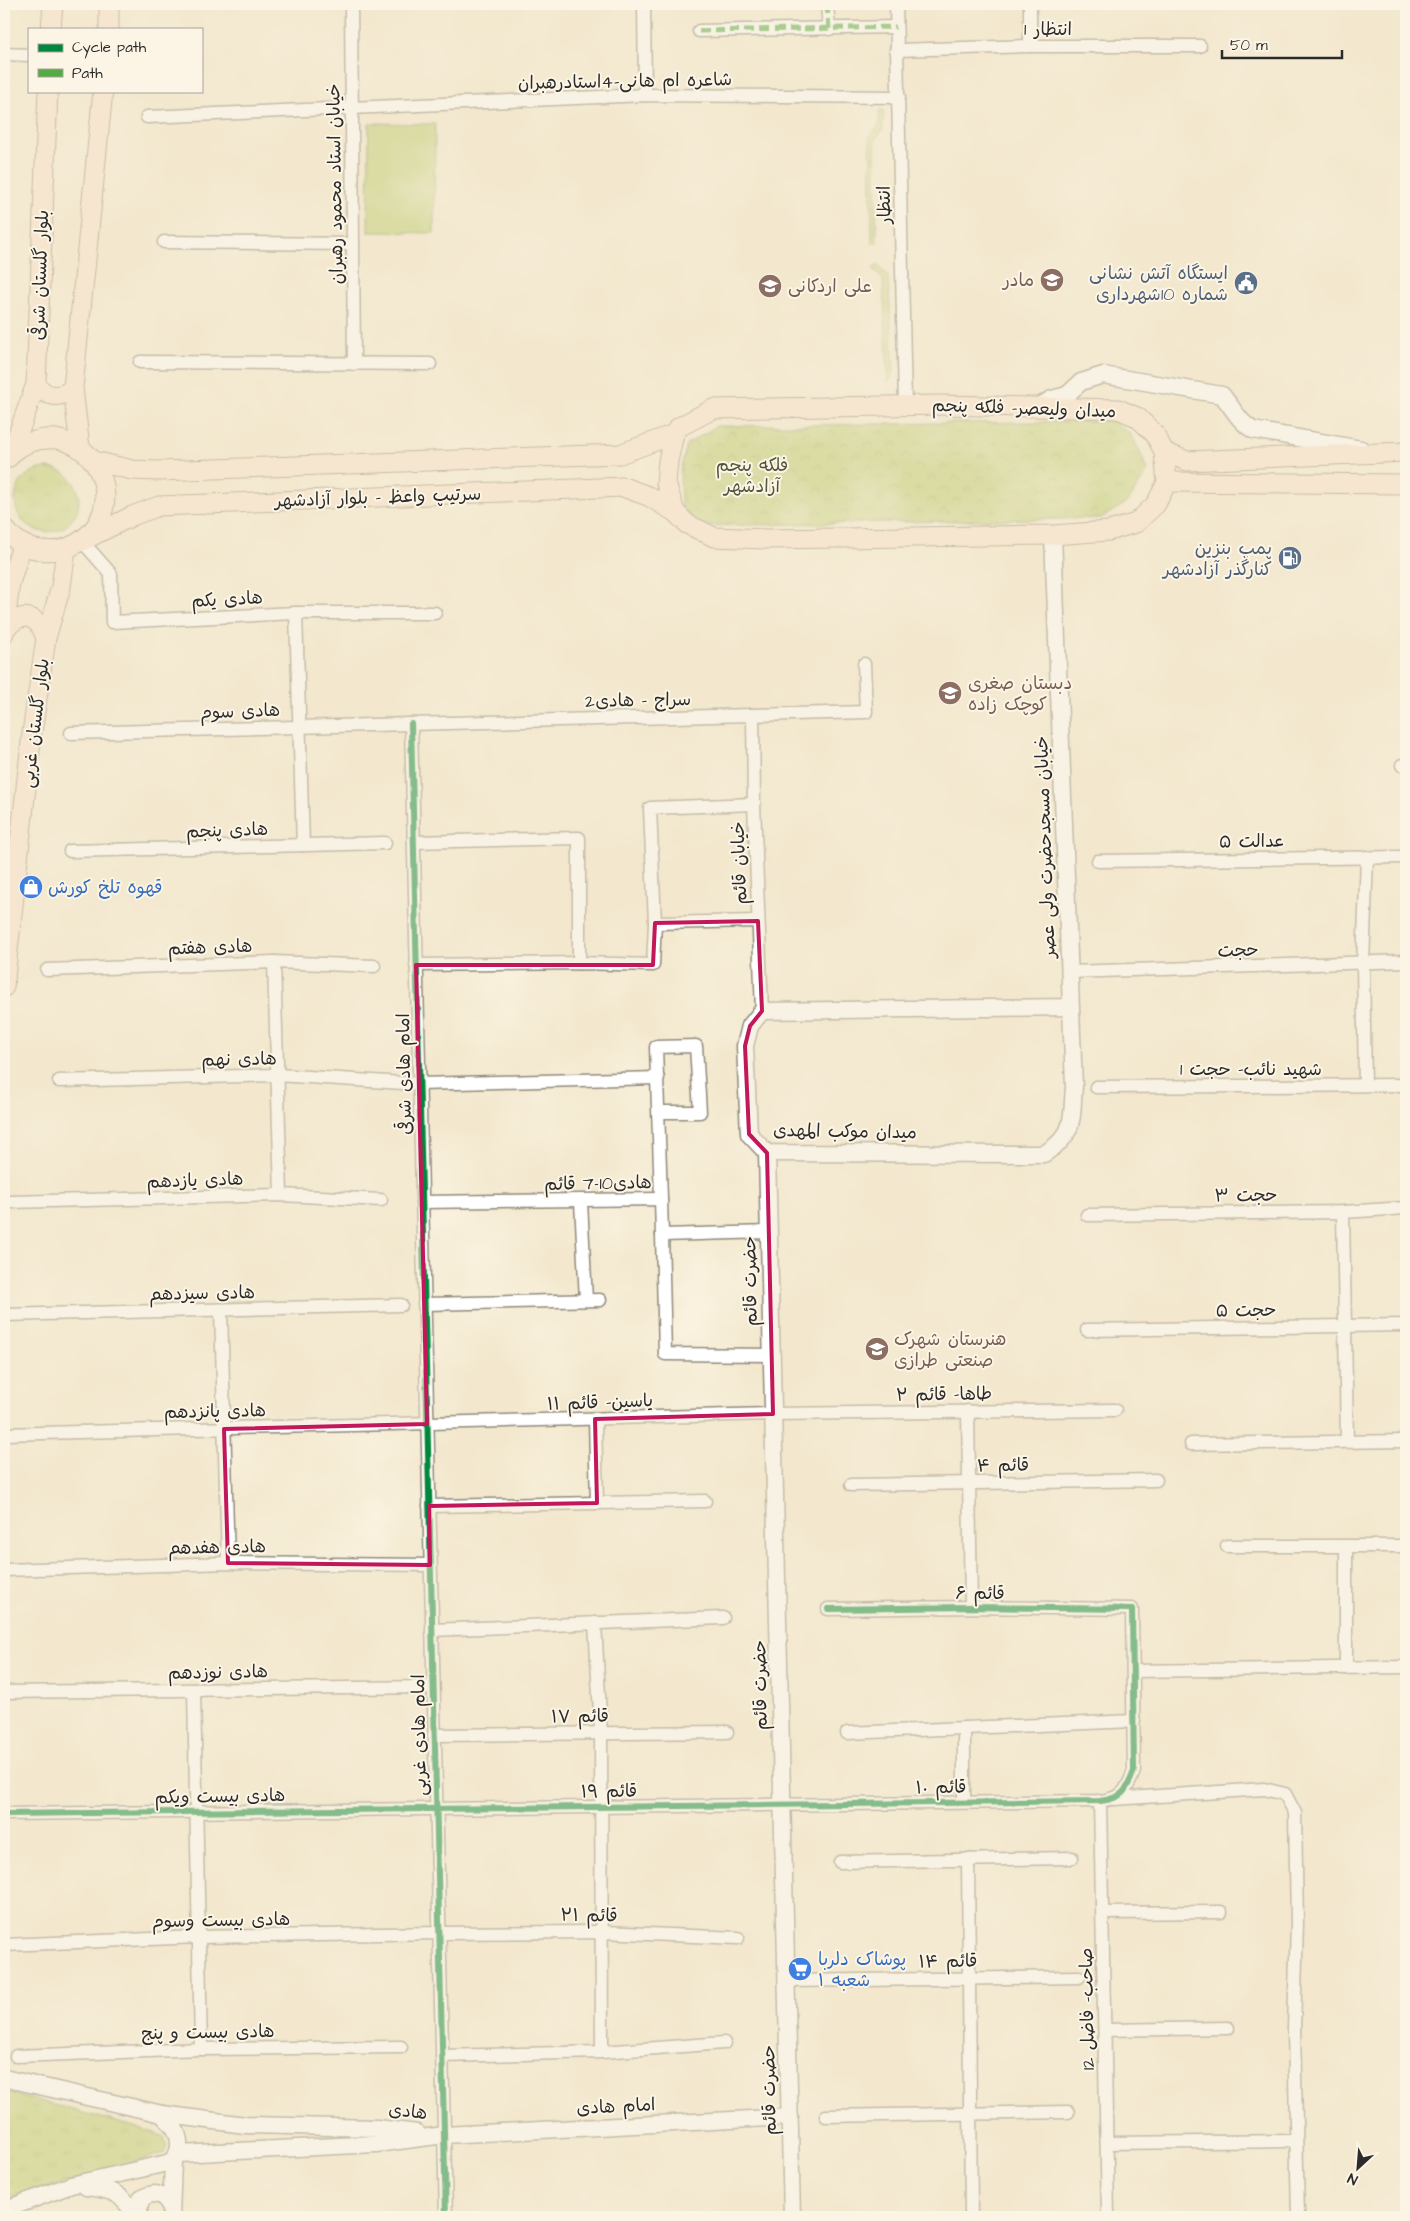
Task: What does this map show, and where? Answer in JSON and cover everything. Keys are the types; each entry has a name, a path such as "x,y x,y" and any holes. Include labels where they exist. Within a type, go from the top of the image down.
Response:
{"main road":[{"path":"51,28 53,4"},
{"path":"109,4 109,28"},
{"name":"بلوار گلستان شرقی","path":"7,458 36,384 48,92"},
{"path":"80,448 74,388 103,92"},
{"path":"36,384 40,390 54,396 61,396 74,388"},
{"name":"میدان ولیعصر- فلکه پنجم","path":"674,434 679,426 713,409 905,405 1118,409 1137,417 1154,434 1164,452 1167,482"},
{"path":"674,434 668,461 666,484 675,512 687,524 714,536 765,539 1053,535 1110,531 1136,523 1156,504 1167,482 1405,487"},
{"name":"سرتیپ واعظ - بلوار آزادشهر","path":"94,461 132,470 159,471 620,454 674,434"},
{"path":"4,528 22,544 44,552 74,545 98,525 105,504 104,481 94,461 80,448 69,442 44,439 26,444 7,458"},
{"path":"1164,452 1187,461 1406,452"},
{"name":"سرتیپ واعظ - بلوار آزادشهر","path":"74,545 132,516 159,506 623,487 648,496 675,512"},
{"path":"4,632 10,583 22,544"},
{"name":"بلوار گلستان غربی","path":"4,988 32,733 46,638 74,545"},
{"path":"4,632 14,619 28,617 41,624 46,638"}],"street":[{"name":"خیابان استاد محمود رهبران","path":"351,4 354,364"},
{"path":"644,4 645,95"},
{"path":"827,4 829,29"},
{"name":"انتظار","path":"896,4 896,50 900,97 905,405"},
{"path":"1030,4 1030,46"},
{"path":"699,31 896,27"},
{"name":"انتظار 1","path":"896,50 1030,46 1200,46"},
{"path":"4,54 28,55"},
{"name":"شاعره ام هانی-4استادرهبران","path":"147,117 645,95 900,97"},
{"path":"164,242 353,244"},
{"path":"140,362 430,364"},
{"path":"1038,407 1052,399 1067,395 1081,382 1103,375 1222,395 1245,425 1253,430 1382,453"},
{"name":"خیابان مسجدحضرت ولی عصر","path":"1053,535 1071,1007"},
{"name":"هادی یکم","path":"74,545 111,574 112,622 296,613 435,613"},
{"path":"296,613 303,845"},
{"name":"سراج - هادی2","path":"411,724 866,712 864,664"},
{"name":"خیابان قائم","path":"753,715 754,804 762,1011"},
{"name":"هادی سوم","path":"71,733 411,724"},
{"name":"امام هادی شرقی","path":"411,724 427,1424"},
{"path":"416,965 580,963 653,965 655,923 650,808 754,804"},
{"path":"414,842 580,838 580,963"},
{"name":"هادی پنجم","path":"70,851 385,843"},
{"path":"1365,1086 1363,964 1367,857"},
{"name":"عدالت ۵","path":"1098,861 1406,857"},
{"path":"655,923 758,921"},
{"name":"حجت","path":"1070,972 1363,964 1406,961"},
{"path":"274,962 281,1195"},
{"name":"هادی هفتم","path":"47,970 274,962 374,966"},
{"path":"762,1011 1071,1007"},
{"name":"میدان موکب المهدی","path":"762,1011 750,1026 745,1046 750,1134 767,1153 1044,1154 1060,1144 1070,1127 1074,1087 1071,1007"},
{"path":"660,1112 700,1112 696,1046 656,1047 662,1199"},
{"name":"هادی نهم","path":"59,1081 277,1075 419,1084 658,1078"},
{"name":"شهید نائب- حجت 1","path":"1096,1087 1406,1085"},
{"name":"حضرت قائم","path":"767,1153 792,2217"},
{"name":"هادی یازدهم","path":"10,1202 281,1195 380,1200"},
{"name":"هادی10-7 قائم","path":"422,1202 582,1202 662,1199 665,1354 772,1355"},
{"path":"582,1202 586,1300"},
{"name":"حجت ۳","path":"1087,1215 1343,1212 1406,1208"},
{"path":"1343,1212 1347,1442"},
{"path":"662,1235 769,1232"},
{"path":"424,1304 600,1300"},
{"name":"هادی سیزدهم","path":"4,1315 401,1305"},
{"path":"221,1310 228,1563"},
{"name":"حجت ۵","path":"1087,1330 1406,1325"},
{"path":"968,1410 971,1608"},
{"name":"طاها- قائم ۲","path":"773,1414 968,1410 1115,1410"},
{"name":"یاسین- قائم ۱۱","path":"427,1424 773,1414"},
{"path":"595,1419 597,1503"},
{"name":"هادی پانزدهم","path":"4,1434 427,1424"},
{"name":"امام هادی غربی","path":"427,1424 446,2217"},
{"path":"1191,1444 1406,1441"},
{"name":"قائم ۴","path":"851,1485 1156,1480"},
{"path":"429,1506 704,1501"},
{"path":"1227,1546 1406,1546"},
{"path":"1346,1546 1346,1668"},
{"name":"هادی هفدهم","path":"4,1570 228,1563 430,1565"},
{"name":"قائم ۶","path":"828,1610 971,1608 1132,1609 1134,1671"},
{"path":"432,1630 723,1618"},
{"path":"595,1623 601,1733 602,2052"},
{"path":"1114,1799 1127,1790 1134,1771 1134,1671 1406,1667"},
{"name":"هادی نوزدهم","path":"4,1692 433,1687"},
{"path":"194,1690 200,2049"},
{"path":"847,1733 1134,1721"},
{"path":"964,1728 964,1801"},
{"name":"قائم ۱۷","path":"434,1735 727,1732"},
{"name":"قائم ۱۰","path":"783,1804 1100,1801 1264,1789 1285,1794 1295,1813 1297,1922 1294,2029 1298,2217"},
{"name":"صاحب- فاضل 12","path":"1100,1801 1108,2217"},
{"name":"قائم ۱۹","path":"436,1808 783,1804"},
{"name":"هادی بیست ویکم","path":"4,1814 436,1808"},
{"path":"840,1862 1072,1858"},
{"path":"968,1859 971,2217"},
{"path":"1102,1914 1221,1912"},
{"name":"قائم ۲۱","path":"439,1933 602,1932 738,1938"},
{"name":"هادی بیست وسوم","path":"4,1944 198,1937 439,1933"},
{"name":"قائم ۱۴","path":"787,1981 1079,1977"},
{"path":"1105,2030 1228,2028"},
{"path":"442,2056 602,2052 724,2043"},
{"name":"هادی بیست و پنج","path":"16,2056 200,2049 401,2046"},
{"name":"هادی","path":"4,2078 162,2114 245,2125 377,2128 444,2135"},
{"path":"826,2116 1068,2112"},
{"path":"162,2114 175,2129 178,2136 170,2212"},
{"name":"امام هادی","path":"444,2135 790,2116"},
{"name":"هادی","path":"4,2210 71,2186 139,2171 176,2158 376,2144 444,2135"},
{"path":"1107,2143 1295,2141"},
{"path":"71,2186 102,2188 122,2196 138,2217"},
{"path":"138,2217 141,2199 149,2194 157,2193 165,2197 170,2212"},
{"path":"1097,2217 1108,2217"}],"highlighted area":[{"path":"758,921 762,1011 750,1026 745,1046 749,1134 767,1153 773,1414 595,1419 597,1503 429,1506 430,1565 228,1563 224,1429 427,1424 416,965 653,965 655,923"}],"green space":[{"path":"879,110 883,110 883,130 875,140 877,243 872,243 870,135 879,126"},
{"path":"369,123 435,124 434,233 368,232"},
{"path":"878,264 888,276 894,372 888,382 883,280 873,269"},
{"name":"فلکه پنجم آزادشهر","path":"1114,421 1132,436 1148,470 1128,502 1101,518 700,526 681,507 680,471 687,444 717,426"},
{"path":"41,468 53,468 70,477 77,488 79,500 77,512 70,523 53,532 41,532 29,527 20,518 15,506 15,494 20,482 29,473"},
{"path":"4,2091 153,2132 164,2137 167,2146 164,2153 70,2182 4,2198"}],"marked path":[{"path":"827,4 829,29"},
{"path":"699,31 896,27"}],"cycle path":[{"path":"411,724 446,2217"},
{"path":"4,1814 1100,1801 1119,1796 1129,1784 1134,1771 1132,1609 971,1607 828,1609"}],"place":[{"name":"مادر","path":"1052,280"},
{"name":"ایستگاه آتش نشانی شماره 10شهرداری","path":"1246,283"},
{"name":"علی اردکانی","path":"770,286"},
{"name":"پمپ بنزین کنارگذر آزادشهر","path":"1290,558"},
{"name":"دبستان صغری کوچک زاده","path":"950,693"},
{"name":"قهوه تلخ کورش","path":"31,887"},
{"name":"هنرستان شهرک صنعتی طرازی","path":"877,1349"},
{"name":"پوشاک دلربا شعبه ۱","path":"800,1969"}]}
